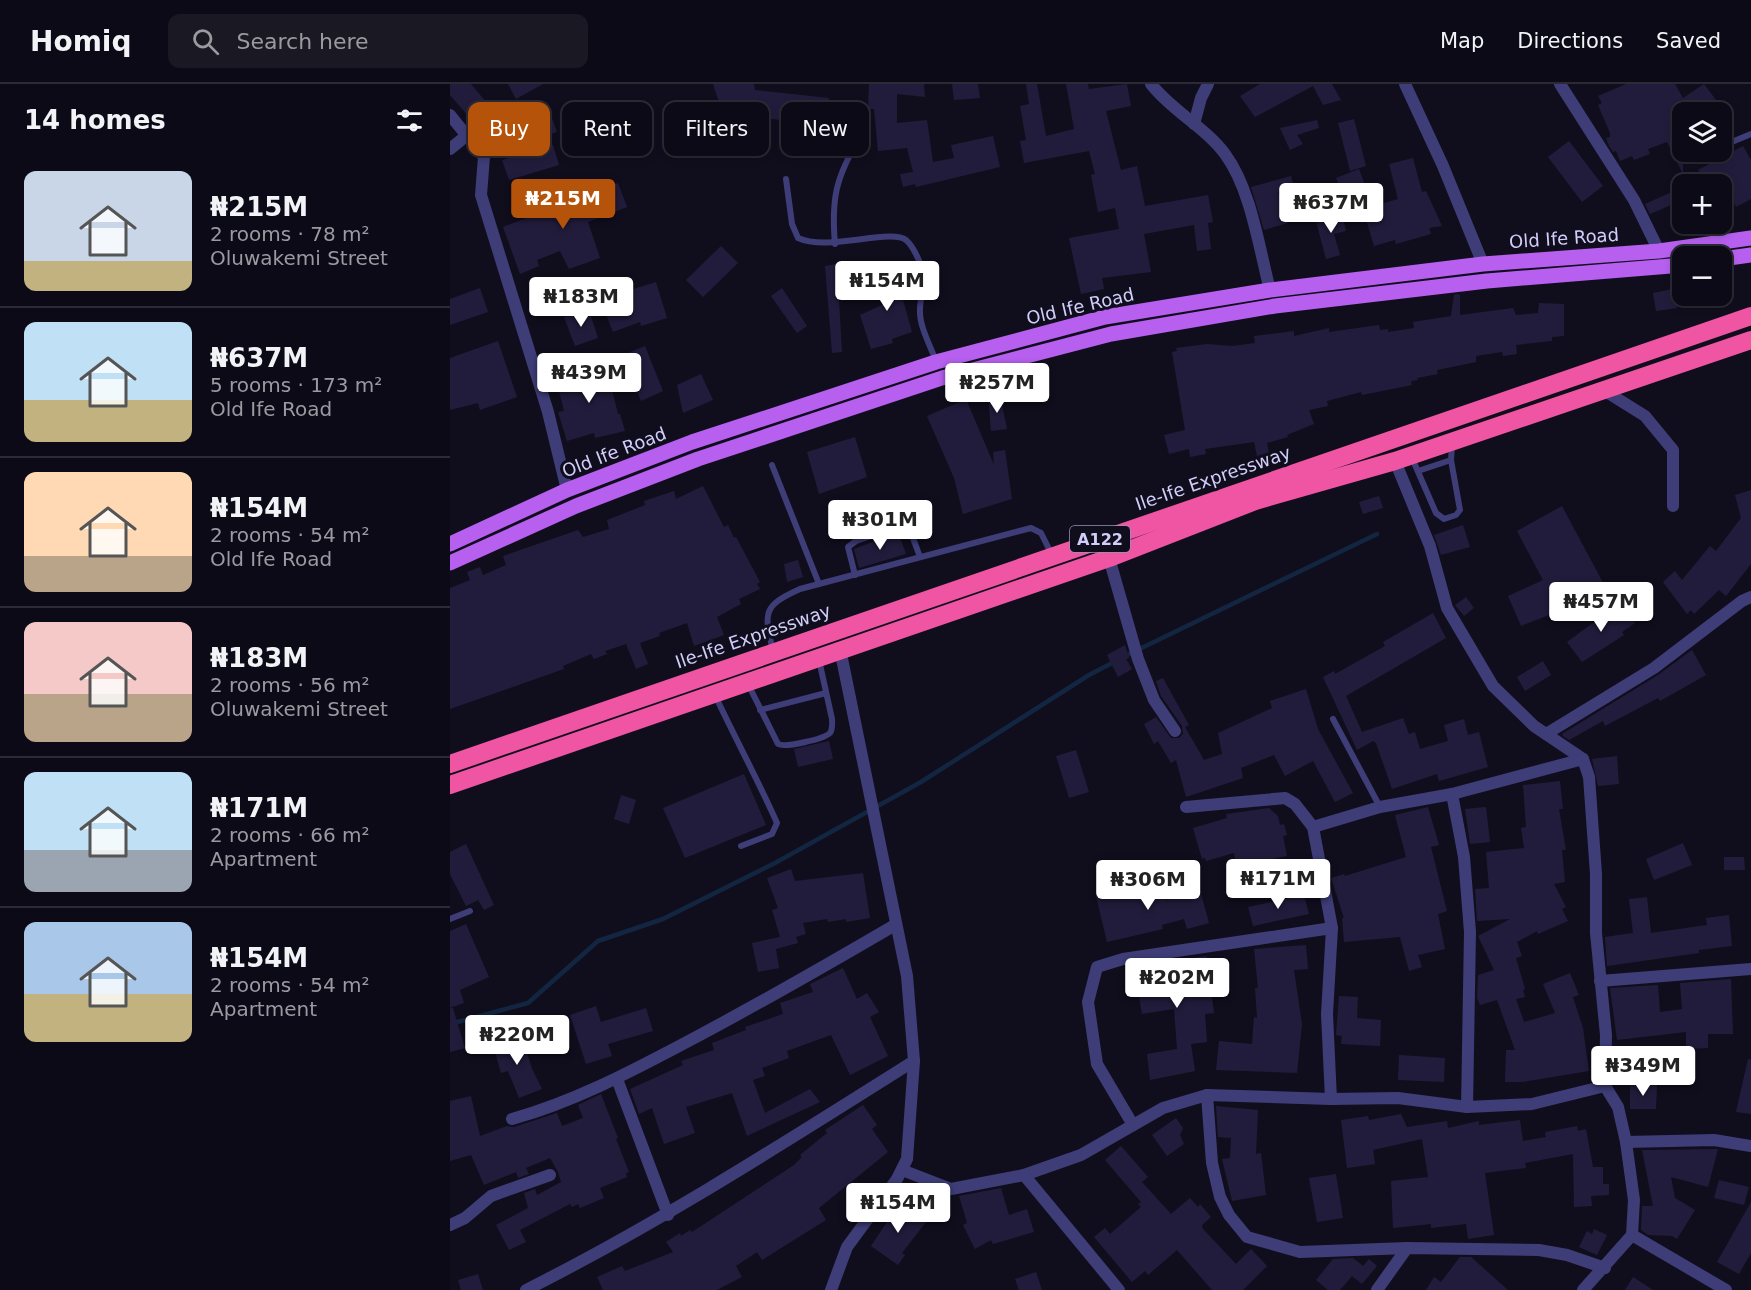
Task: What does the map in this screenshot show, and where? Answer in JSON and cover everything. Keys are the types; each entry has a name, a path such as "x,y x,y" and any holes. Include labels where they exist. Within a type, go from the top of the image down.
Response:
{"highway":[{"name":"Ile-Ife Expressway","path":"450,764 1751,316"},
{"name":"Ile-Ife Expressway","path":"450,785 714,692 1109,558 1255,501 1408,462 1453,441 1751,340"}],"main road":[{"name":"Old Ife Road","path":"450,544 567,490 692,442 936,362 1105,317 1270,290 1483,264 1659,251 1751,238"},
{"path":"1732,258 1751,255"},
{"name":"Old Ife Road","path":"450,563 576,506 698,459 942,378 1111,334 1275,306 1487,281 1672,266"},
{"path":"1386,276 1388,293"},
{"path":"692,442 698,459"}],"street":[{"path":"1151,84 1162,97 1226,155 1247,199 1270,290"},
{"path":"1194,124 1201,98 1208,84"},
{"path":"1405,84 1443,166 1483,264"},
{"path":"1560,84 1634,200 1659,251"},
{"path":"450,115 484,157 481,195 544,401 567,490"},
{"path":"450,149 466,136"},
{"path":"1605,391 1645,416 1673,450 1672,506"},
{"path":"1408,462 1447,608 1493,686 1546,734 1583,759 1589,777 1600,981 1606,1035 1605,1086 1618,1107 1626,1142 1634,1200 1632,1235 1583,1290"},
{"path":"1109,558 1138,659 1154,700 1175,731"},
{"path":"1546,734 1654,668 1751,597"},
{"path":"831,1290 848,1247 902,1170 907,1159 914,1061 907,976 840,649"},
{"path":"1313,828 1380,807 1452,794 1583,759"},
{"path":"1452,794 1464,857 1470,932 1467,1107"},
{"path":"1186,807 1285,798 1295,804 1313,828 1332,928 1327,1014 1331,1099"},
{"path":"512,1119 546,1109 617,1079 764,1002 895,925"},
{"path":"1133,1125 1097,1064 1088,1002 1097,967 1123,959 1332,928"},
{"path":"1600,981 1751,969"},
{"path":"526,1290 668,1215 914,1061"},
{"path":"617,1079 668,1215"},
{"path":"902,1170 951,1189 1024,1175 1081,1155 1163,1108 1207,1095 1331,1099 1398,1098 1467,1107 1532,1104 1605,1086"},
{"path":"1207,1095 1212,1163 1220,1197 1229,1215 1247,1237 1265,1244 1300,1252 1407,1248 1539,1251 1567,1255 1605,1268"},
{"path":"1626,1142 1714,1140 1751,1146"},
{"path":"450,1225 465,1218 490,1196 550,1175"},
{"path":"1024,1175 1119,1290"},
{"path":"1632,1235 1726,1290"},
{"path":"1377,1290 1407,1248"}],"lane":[{"path":"1732,142 1751,134"},
{"path":"835,244 834,196 849,156"},
{"path":"786,179 792,224 798,238 812,243 835,244 892,236 906,240 911,246 924,274 920,309 921,322 936,362"},
{"path":"1451,460 1408,462 1438,516 1444,519 1456,515 1460,510 1451,460 1453,441"},
{"path":"772,465 819,584"},
{"path":"855,575 848,547 856,541 901,526 910,530 921,557"},
{"path":"773,651 766,621 771,605 783,597 819,584 1031,528 1041,533 1052,556"},
{"path":"747,681 774,740 786,746 831,732 832,719 819,656"},
{"path":"714,692 777,823 772,834 741,846"},
{"path":"760,710 826,693"},
{"path":"1333,719 1380,807"},
{"path":"450,919 470,911"}],"building":[{"path":"450,84 471,84 486,102 468,102 468,116 450,95"},
{"path":"508,84 543,84 516,99"},
{"path":"713,84 754,84 755,90 829,98 829,102 781,102 781,120 769,119 769,102 719,102"},
{"path":"869,84 924,84 925,97 897,94 897,123 927,120 933,162 954,158 951,145 993,136 1000,167 916,187 915,184 903,187 900,174 913,172 907,148 878,151 874,109 869,109"},
{"path":"952,84 978,84 980,98 954,100"},
{"path":"1026,84 1037,84 1046,136 1074,129 1066,84 1088,84 1089,89 1127,84 1131,106 1106,111 1121,170 1137,166 1145,206 1208,195 1213,222 1208,223 1211,249 1197,251 1194,225 1144,234 1151,272 1102,278 1104,289 1081,294 1069,238 1119,229 1115,208 1098,212 1091,175 1095,174 1089,151 1024,163 1020,141 1026,140 1020,106 1029,104"},
{"path":"1260,84 1332,84 1341,100 1323,105 1313,86 1255,117 1240,96"},
{"path":"1626,84 1675,84 1683,98 1704,84 1718,102 1672,102 1672,152 1667,142 1648,149 1650,154 1634,160 1632,156 1620,161 1606,138 1610,137 1610,133 1598,105 1602,103 1598,96"},
{"path":"550,113 557,132 550,134"},
{"path":"1354,119 1366,166 1350,171 1338,123"},
{"path":"1317,120 1319,128 1297,135 1303,144 1290,150 1280,128"},
{"path":"1569,141 1603,186 1582,202 1548,157"},
{"path":"553,145 559,165 509,180 502,160 516,156 550,156 550,146"},
{"path":"1743,146 1751,160 1751,199 1736,207 1732,203 1732,174 1700,174 1698,170 1713,162 1732,162 1732,152"},
{"path":"1413,158 1422,192 1426,191 1442,226 1429,228 1431,234 1396,244 1395,240 1374,246 1363,209 1398,199 1389,164"},
{"path":"1677,162 1683,162 1683,174"},
{"path":"1359,169 1365,185 1343,194 1336,178"},
{"path":"1291,176 1294,188 1278,192 1288,223 1264,230 1251,187"},
{"path":"618,183 627,207 588,222 600,258 569,269 560,251 537,260 539,266 520,274 503,227"},
{"path":"1672,192 1672,205 1650,214 1645,204"},
{"path":"1342,214 1346,231 1334,234 1340,255 1326,259 1316,221"},
{"path":"721,246 738,263 703,297 686,280"},
{"path":"837,264 842,352 832,353 825,266"},
{"path":"893,264 912,332 892,339 893,343 871,349 860,315 884,304 874,269"},
{"path":"656,282 667,318 641,326 640,322 613,332 603,307 631,293 630,290"},
{"path":"480,288 488,312 450,325 450,299"},
{"path":"782,288 807,326 797,333 771,296"},
{"path":"1672,289 1672,306 1677,308 1656,311 1653,293"},
{"path":"1454,295 1460,295 1460,315 1513,308 1516,315 1538,313 1539,303 1564,304 1564,336 1552,337 1552,341 1516,345 1517,354 1503,356 1502,352 1476,356 1476,362 1437,370 1438,374 1411,381 1412,385 1362,395 1361,392 1327,401 1328,406 1309,410 1314,424 1287,435 1288,437 1267,443 1269,453 1257,456 1254,442 1205,449 1206,454 1190,457 1189,449 1169,454 1164,435 1185,430 1172,352 1177,351 1176,348 1207,344 1232,346 1255,343 1254,336 1294,331 1294,336 1329,328 1329,332 1379,325 1380,330 1388,329 1388,332 1414,328 1413,322 1451,316"},
{"path":"590,313 598,338 575,346 564,317"},
{"path":"498,341 517,397 480,410 478,403 450,410 450,358"},
{"path":"645,346 663,391 641,401 623,355"},
{"path":"605,362 618,414 620,414 625,431 595,438 594,433 567,441 558,412 564,411 557,383 569,379 568,375"},
{"path":"701,374 713,400 683,413 677,385"},
{"path":"1000,395 1007,429 991,431 988,396"},
{"path":"966,399 994,465 993,452 1005,450 1012,499 963,514 954,478 927,416"},
{"path":"855,437 867,477 819,494 807,452"},
{"path":"703,486 724,527 728,525 734,538 736,537 760,582 757,584 760,589 739,599 741,604 717,617 724,635 694,646 687,623 640,643 648,664 636,669 626,644 605,651 607,654 594,659 591,654 563,666 564,669 450,709 450,588 470,580 467,572 480,567 483,575 506,565 503,556 578,530 583,537 609,529 607,520 645,505 644,501 674,491 676,499"},
{"path":"1751,490 1751,564 1726,596 1719,590 1694,614 1691,610 1687,614 1663,582 1675,571 1682,580 1710,546 1716,551 1741,518 1735,495"},
{"path":"1379,496 1383,508 1363,514 1359,502"},
{"path":"880,502 887,525 857,535 850,512"},
{"path":"1562,506 1608,592 1521,626 1508,596 1543,580 1517,531"},
{"path":"1463,525 1470,547 1441,555 1434,535"},
{"path":"898,532 906,554 859,568 854,549"},
{"path":"798,560 803,577 787,582 784,564"},
{"path":"1466,597 1474,608 1464,616 1455,605"},
{"path":"1620,603 1635,623 1622,632 1624,635 1582,662 1567,642"},
{"path":"1433,613 1446,638 1346,696 1362,732 1403,718 1409,734 1415,732 1420,749 1448,741 1444,725 1464,719 1468,735 1479,732 1488,767 1439,781 1437,774 1392,789 1376,743 1373,741 1357,750 1323,677 1334,671 1335,674 1385,646 1383,642"},
{"path":"1125,645 1129,658 1126,659 1132,669 1118,677 1107,655"},
{"path":"1692,650 1706,675 1660,701 1658,698 1605,726 1603,721 1569,740 1563,736 1562,734 1658,675"},
{"path":"1543,661 1551,675 1525,691 1517,677"},
{"path":"1163,678 1189,725 1185,727 1204,760 1222,754 1218,733 1272,708 1270,701 1306,689 1318,729 1353,793 1335,802 1313,761 1285,776 1274,755 1241,768 1243,778 1186,797 1176,760 1171,763 1158,741 1154,744 1144,724 1156,717 1171,738 1179,738 1183,734 1182,726 1161,696 1156,681"},
{"path":"829,741 833,759 798,767 794,749"},
{"path":"1076,750 1089,792 1069,798 1056,756"},
{"path":"1617,756 1619,784 1598,786 1592,759"},
{"path":"744,774 766,825 685,858 663,808"},
{"path":"1560,781 1563,809 1559,809 1566,850 1562,850 1565,882 1554,884 1566,907 1562,909 1568,921 1538,934 1537,931 1517,942 1522,956 1516,958 1525,997 1516,999 1524,1022 1555,1013 1543,984 1570,973 1579,995 1573,997 1583,1028 1589,1071 1523,1082 1505,1082 1506,1050 1515,1050 1497,1000 1480,1005 1477,998 1478,975 1494,970 1478,936 1510,919 1477,921 1475,889 1489,888 1486,852 1524,848 1521,828 1526,827 1523,785"},
{"path":"621,795 636,800 629,824 614,819"},
{"path":"1428,807 1439,845 1431,847 1447,911 1438,914 1445,949 1418,955 1422,967 1409,971 1400,937 1344,942 1342,918 1344,918 1331,878 1344,874 1345,876 1406,857 1395,815"},
{"path":"1486,807 1490,842 1470,844 1465,809"},
{"path":"1269,808 1278,816 1280,825 1284,824 1287,835 1283,836 1287,856 1236,866 1234,853 1206,861 1205,858 1202,859 1193,828 1227,818 1226,814"},
{"path":"1683,843 1692,865 1654,880 1646,859"},
{"path":"466,844 494,905 484,910 478,900 466,906 450,874 450,852"},
{"path":"1724,857 1744,857 1745,870 1724,870"},
{"path":"791,869 795,881 863,873 870,918 846,922 846,919 828,922 827,919 803,923 806,934 796,937 798,943 776,949 779,968 758,972 752,943 780,937 772,910 778,908 767,878"},
{"path":"1161,880 1166,900 1200,890 1209,923 1187,929 1184,919 1162,925 1163,929 1107,942 1096,896"},
{"path":"1304,895 1309,914 1253,926 1248,907"},
{"path":"1647,897 1651,933 1707,925 1706,918 1729,915 1732,946 1607,966 1605,937 1633,933 1629,899"},
{"path":"466,924 489,977 460,990 464,1003 450,1008 450,931"},
{"path":"1306,945 1308,969 1294,970 1302,1024 1297,1073 1216,1070 1219,1041 1252,1044 1254,1017 1257,1018 1255,988 1258,988 1254,949"},
{"path":"1207,956 1214,1013 1205,1014 1207,1042 1191,1044 1195,1071 1150,1080 1147,1054 1177,1049 1174,1009 1142,1014 1134,969 1141,968 1140,965"},
{"path":"843,968 857,999 867,993 879,1012 870,1017 888,1056 850,1075 831,1035 787,1051 789,1058 762,1068 765,1076 753,1080 765,1113 810,1089 820,1102 747,1136 732,1093 686,1107 695,1133 664,1144 652,1108 639,1114 630,1089 683,1065 681,1061 714,1050 712,1043 746,1030 745,1027 783,1014 780,1003 813,992 810,984"},
{"path":"1731,979 1733,1034 1708,1034 1708,1048 1686,1049 1686,1032 1617,1040 1610,988 1658,985 1660,1012 1682,1009 1680,983"},
{"path":"1339,996 1358,997 1357,1018 1381,1020 1380,1046 1341,1044 1342,1036 1336,1035"},
{"path":"596,1006 601,1022 646,1008 653,1031 608,1044 612,1056 586,1064 570,1015"},
{"path":"450,1008 453,1008 465,1048 450,1052"},
{"path":"522,1036 532,1069 542,1089 519,1098 508,1071 501,1073 493,1045"},
{"path":"1399,1055 1445,1058 1444,1082 1398,1080"},
{"path":"1748,1059 1751,1060 1751,1114 1736,1112"},
{"path":"1630,1085 1657,1085 1656,1109 1630,1109"},
{"path":"601,1094 629,1172 626,1173 627,1177 600,1188 604,1198 580,1208 578,1204 572,1207 570,1204 520,1230 526,1242 509,1250 496,1225 528,1208 524,1193 535,1189 537,1195 561,1182 558,1172 550,1158 526,1168 529,1174 518,1178 516,1172 484,1185 471,1155 450,1161 450,1101 471,1096 480,1136 507,1126 514,1127 557,1113 562,1126 583,1118 578,1105"},
{"path":"863,1105 877,1125 872,1129 888,1152 819,1208 826,1220 762,1260 757,1252 736,1266 742,1277 717,1290 603,1290 597,1277 622,1266 625,1271 673,1252 666,1242 680,1233 681,1236 690,1230 692,1232 794,1165 802,1157 800,1155 827,1133 825,1130"},
{"path":"1216,1106 1258,1110 1256,1154 1261,1153 1266,1195 1232,1201 1222,1159 1230,1158 1231,1138 1218,1137"},
{"path":"1401,1114 1407,1127 1447,1121 1448,1128 1479,1121 1479,1125 1520,1120 1523,1141 1546,1137 1545,1132 1577,1126 1578,1131 1586,1129 1593,1167 1603,1167 1603,1184 1609,1184 1609,1195 1591,1196 1592,1206 1574,1207 1573,1154 1525,1163 1526,1168 1485,1173 1494,1235 1468,1239 1466,1224 1431,1228 1431,1224 1393,1228 1391,1181 1428,1177 1422,1139 1373,1150 1375,1164 1347,1168 1341,1120 1368,1116 1369,1120"},
{"path":"1176,1118 1183,1128 1180,1135 1184,1144 1167,1156 1152,1135"},
{"path":"1121,1146 1148,1177 1142,1182 1171,1214 1190,1198 1198,1207 1200,1204 1211,1217 1202,1225 1203,1229 1236,1264 1251,1249 1267,1266 1243,1290 1212,1290 1177,1250 1148,1275 1145,1271 1132,1282 1094,1237 1105,1228 1110,1234 1141,1207 1138,1204 1141,1202 1105,1160"},
{"path":"1718,1149 1708,1187 1671,1177 1675,1198 1695,1210 1677,1239 1672,1236 1648,1235 1641,1230 1642,1206 1653,1206 1642,1150"},
{"path":"1336,1174 1343,1218 1317,1222 1309,1178"},
{"path":"1719,1180 1749,1187 1744,1205 1714,1198"},
{"path":"1001,1188 1009,1215 1027,1209 1034,1232 993,1244 991,1240 975,1249 963,1225 967,1223 959,1196"},
{"path":"1751,1202 1751,1253 1739,1274 1717,1262"},
{"path":"899,1204 926,1222 902,1253 905,1255 898,1265 871,1246"},
{"path":"1594,1229 1607,1235 1597,1255 1579,1247 1587,1231 1592,1234"},
{"path":"1460,1257 1471,1257 1508,1290 1426,1290 1434,1277 1441,1282"},
{"path":"1353,1258 1363,1266 1369,1259 1377,1266 1362,1284 1352,1276 1340,1290 1328,1290 1316,1280 1333,1259"},
{"path":"1036,1272 1042,1290 1019,1290 1015,1279"},
{"path":"478,1274 483,1290 461,1290 458,1280"},
{"path":"1633,1277 1653,1290 1625,1290"}],"waterway":[{"path":"1123,657 1377,534"},
{"path":"450,1024 528,1003 598,941 663,919 775,863 921,782 1089,675 1116,661"}]}
